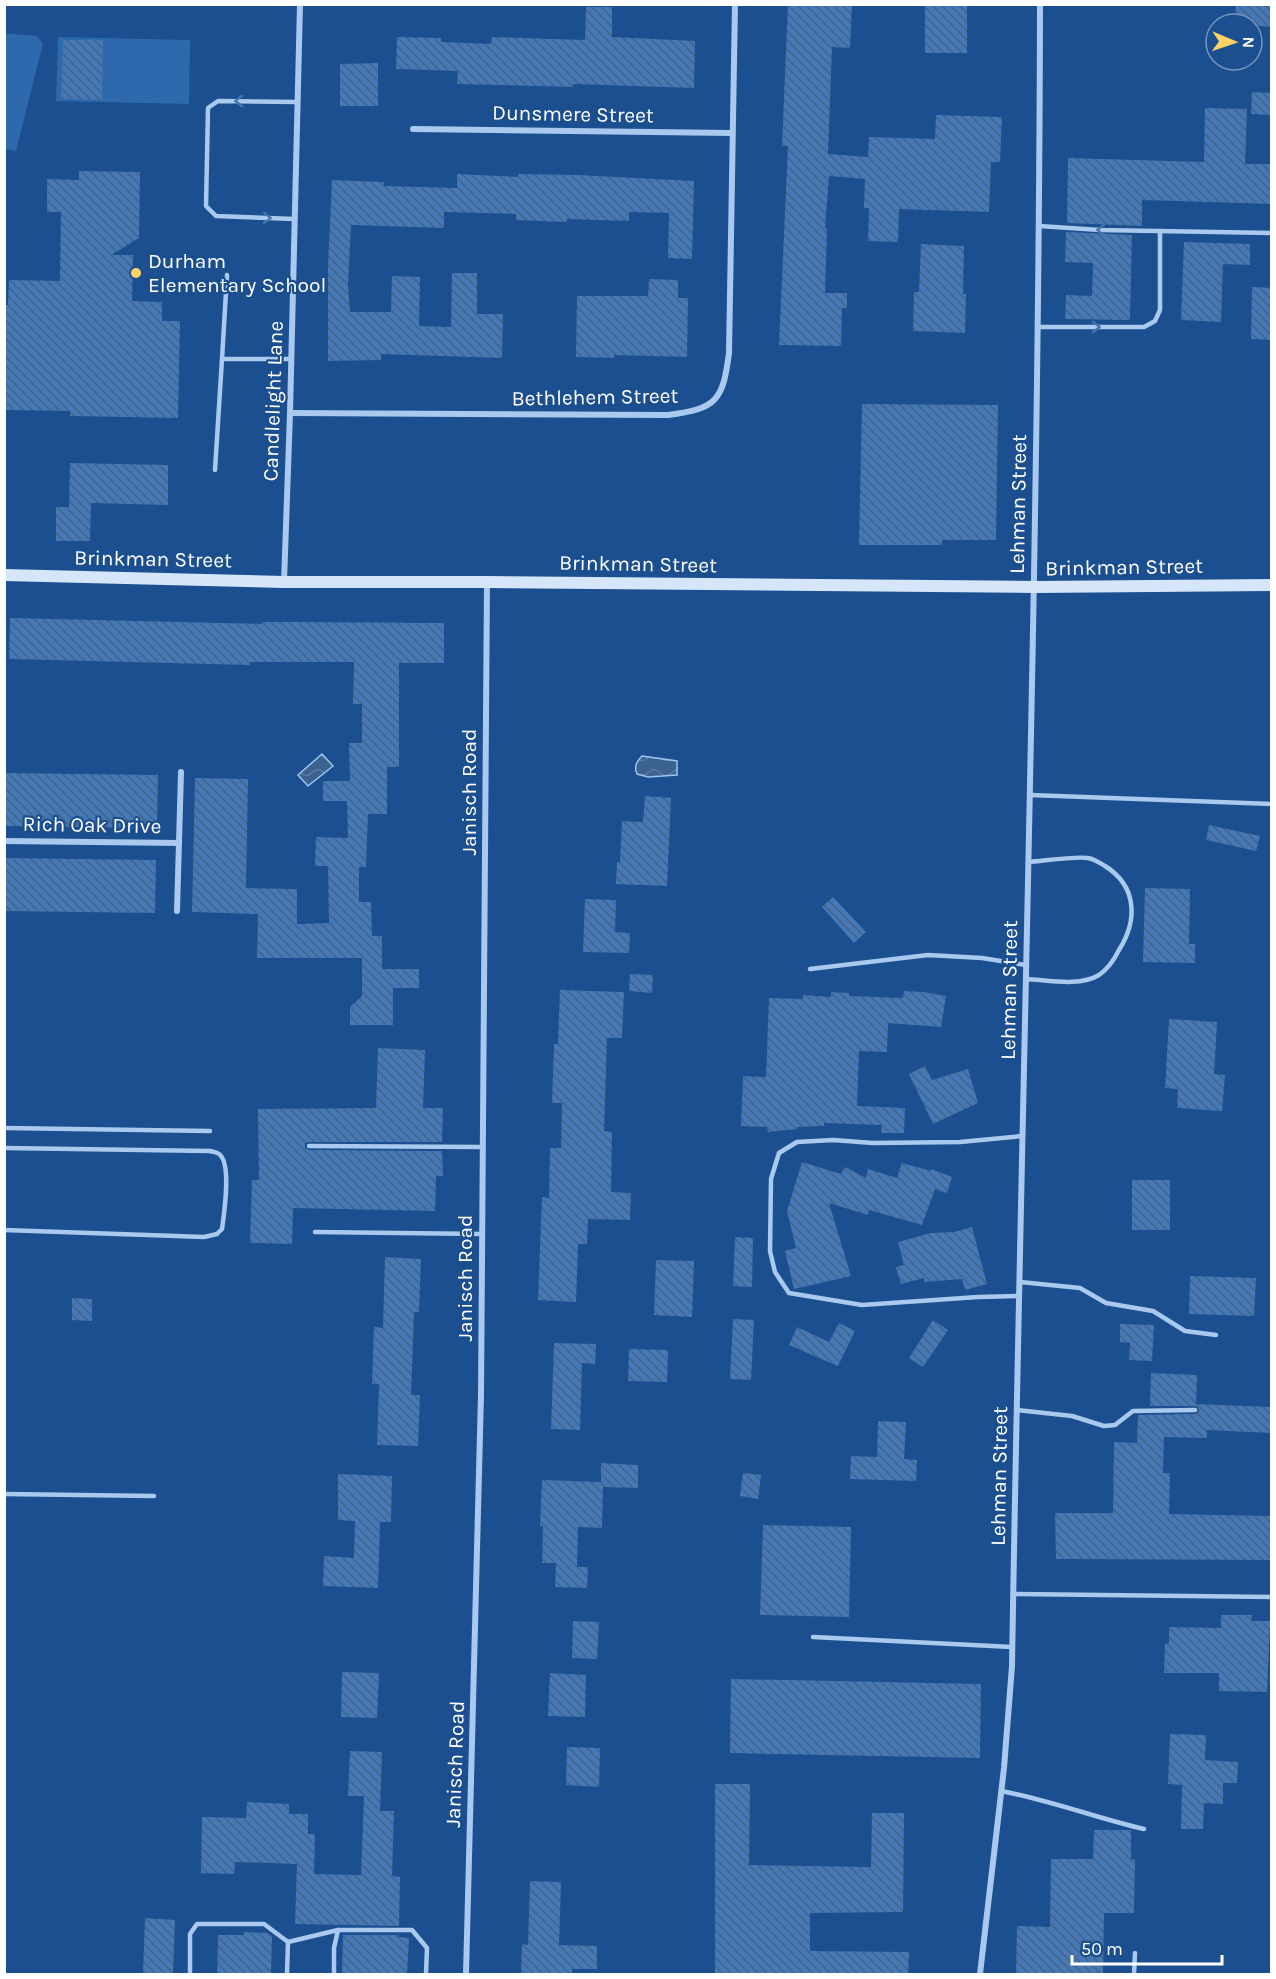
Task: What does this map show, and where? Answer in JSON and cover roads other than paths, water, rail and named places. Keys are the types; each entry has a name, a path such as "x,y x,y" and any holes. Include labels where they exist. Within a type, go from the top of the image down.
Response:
{"street":[{"name":"Candlelight Lane","path":"284,582 300,4"},
{"name":"Bethlehem Street","path":"290,413 668,415 694,412 712,403 725,383 729,353 735,4"},
{"name":"Lehman Street","path":"980,1974 1001,1791 1012,1647 1034,587 1040,4"},
{"name":"Dunsmere Street","path":"413,129 732,133"},
{"name":"Brinkman Street","path":"4,575 284,582 1034,587 1272,585"},
{"name":"Janisch Road","path":"466,1974 481,1395 487,582"},
{"path":"177,911 181,772"},
{"name":"Rich Oak Drive","path":"4,841 179,843"}],"lane":[{"path":"294,219 216,216 206,206 208,108 218,101 297,102"},
{"path":"1039,226 1272,233"},
{"path":"1037,327 1144,327 1155,321 1160,310 1160,231"},
{"path":"215,470 227,275"},
{"path":"222,359 291,359"},
{"path":"1030,795 1272,804"},
{"path":"1026,979 1084,981 1099,975 1110,966 1128,936 1132,922 1131,907 1124,884 1115,873 1099,862 1088,858 1028,862"},
{"path":"810,969 928,955 982,958 1026,965"},
{"path":"4,1128 210,1131"},
{"path":"1019,1296 862,1305 789,1293 775,1272 770,1251 770,1215 771,1179 779,1153 797,1142 832,1140 925,1143 1022,1136"},
{"path":"309,1146 483,1146"},
{"path":"4,1148 210,1151 220,1154 225,1163 226,1188 222,1229 217,1234 204,1237 4,1230"},
{"path":"315,1232 482,1234"},
{"path":"1020,1282 1080,1288 1106,1303 1153,1311 1185,1331 1216,1335"},
{"path":"1017,1410 1072,1416 1104,1426 1115,1425 1133,1411 1195,1410"},
{"path":"4,1494 154,1496"},
{"path":"1013,1594 1272,1598"},
{"path":"813,1637 1012,1647"},
{"path":"1001,1791 1036,1798 1108,1821 1144,1829"},
{"path":"190,1974 190,1934 197,1924 264,1924 288,1942"},
{"path":"334,1974 334,1948 338,1930"},
{"path":"288,1942 338,1930 412,1930 427,1948 426,1974"},
{"path":"287,1974 288,1942"},
{"path":"1134,1974 1135,1953"}],"water":[{"path":"322,754 333,766 308,786 298,775"},
{"path":"642,756 677,761 677,775 648,777 637,774 636,765"}],"place":[{"name":"Durham Elementary School","path":"136,273"}]}
